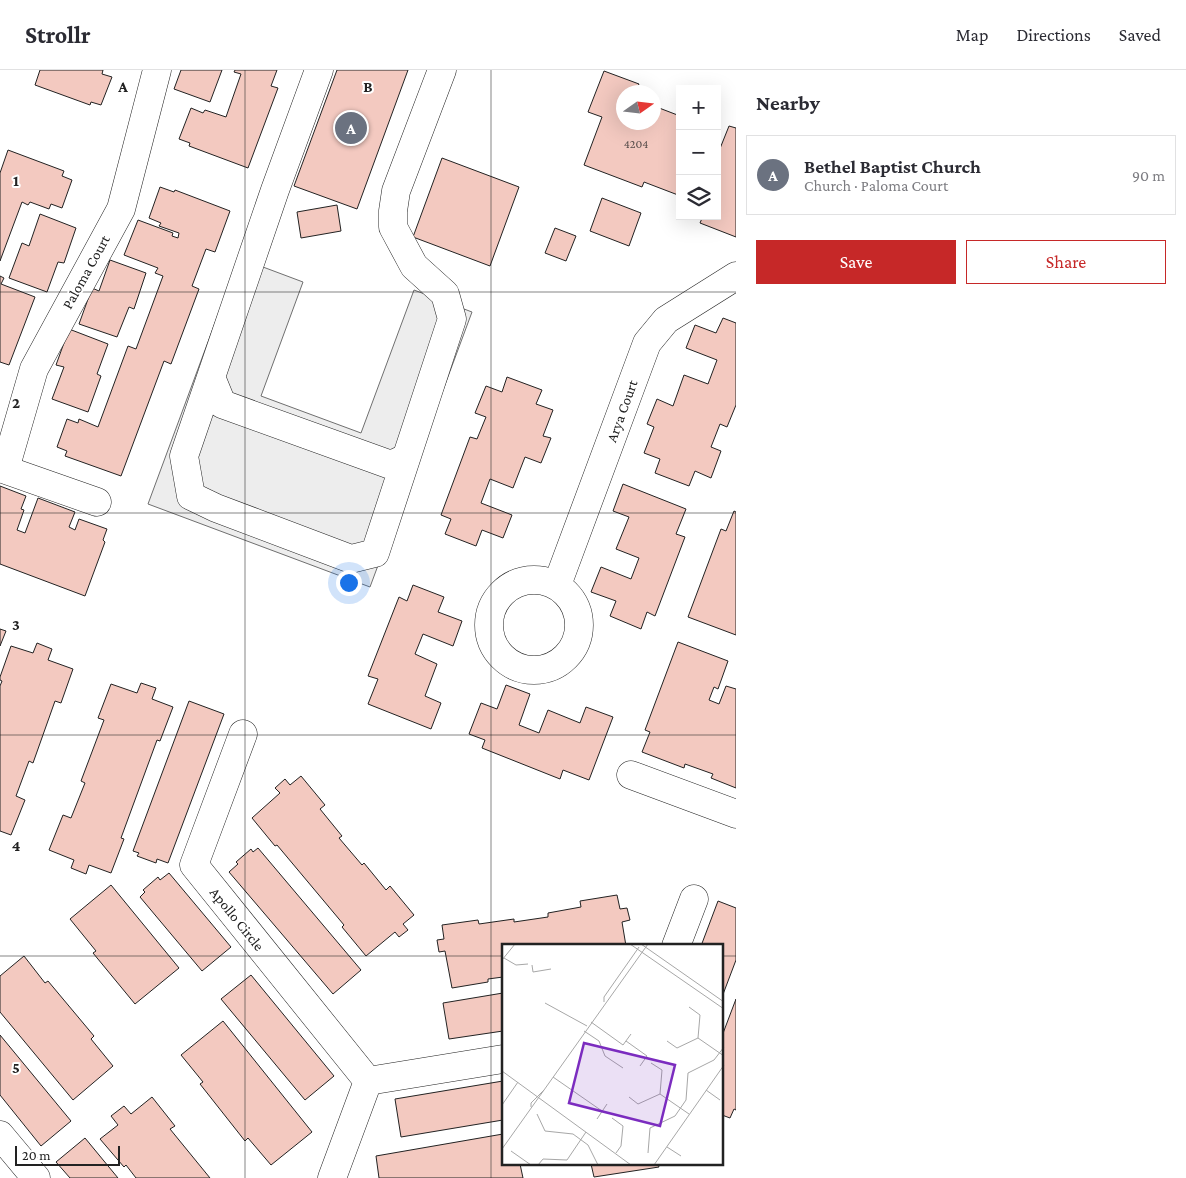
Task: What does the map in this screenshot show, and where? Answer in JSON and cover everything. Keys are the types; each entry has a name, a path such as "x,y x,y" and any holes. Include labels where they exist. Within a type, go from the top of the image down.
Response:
{"street":[{"name":"Paloma Court","path":"97,502 3,468 34,369 121,209 156,70"},
{"path":"319,70 275,190 184,456 191,496 216,508 351,559 375,553 452,319 445,294 414,266 393,227 396,191 442,70"},
{"name":"Arya Court","path":"557,585 647,343 666,320 736,276"},
{"path":"211,378 222,404 391,465 406,458"},
{"name":"Apollo Circle","path":"243,734 194,865 368,1082"},
{"path":"631,775 736,814"},
{"path":"677,944 694,899"},
{"path":"332,1178 368,1082 502,1059"},
{"path":"0,1135 36,1178"}],"shaded area":[{"path":"239,258 303,282 261,396 361,433 414,290 472,312 370,587 148,504"}],"building":[{"path":"40,70 103,70 102,74 112,77 101,105 91,102 90,105 35,85"},
{"path":"181,70 222,70 210,102 174,89"},
{"path":"235,70 277,70 271,86 278,88 248,168 189,146 190,143 179,139 191,108 203,113 205,110 226,117 241,74 234,72"},
{"path":"337,70 408,70 357,209 294,186"},
{"path":"604,71 639,84 616,85 616,130 661,130 661,109 676,114 676,194 644,182 642,187 584,165 602,117 588,112"},
{"path":"729,126 736,128 736,237 700,223 701,220 721,220 721,146"},
{"path":"8,150 64,171 62,176 72,180 62,208 51,204 49,209 30,202 28,205 22,202 0,261 0,173"},
{"path":"442,158 519,187 490,266 413,237"},
{"path":"160,187 174,192 175,190 230,211 215,252 206,249 192,286 199,289 171,364 164,361 121,476 65,456 67,451 57,447 67,419 78,423 79,419 98,427 128,346 136,349 163,276 155,273 158,268 124,255 138,220 173,233 172,236 178,238 179,233 159,226 161,223 149,218"},
{"path":"602,198 641,213 629,246 590,231"},
{"path":"337,205 341,231 301,238 297,212"},
{"path":"40,214 76,228 64,263 58,262 47,292 9,278 22,243 29,246"},
{"path":"555,228 576,236 566,261 545,253"},
{"path":"110,260 146,273 134,309 129,307 117,337 79,324 92,288 99,291"},
{"path":"0,276 4,278 1,284 35,297 9,365 0,362"},
{"path":"723,318 736,323 736,405 727,427 720,424 711,447 721,451 711,478 695,471 689,486 655,473 660,459 644,453 654,427 647,424 657,399 673,406 684,375 708,384 717,360 686,348 695,325 716,333"},
{"path":"69,329 108,344 97,374 101,376 88,412 52,399 64,367 56,365"},
{"path":"507,377 542,390 536,404 553,410 543,436 551,438 541,463 525,457 513,488 490,479 481,503 512,515 503,538 482,530 476,546 445,534 451,519 441,515 470,437 477,439 486,417 475,413 486,386 502,392"},
{"path":"623,484 686,509 676,534 685,537 655,616 647,612 641,629 610,616 616,601 591,592 601,567 631,579 639,558 616,549 629,517 613,511"},
{"path":"0,486 26,496 21,509 24,510 17,530 25,533 38,498 75,512 69,527 75,530 79,519 107,529 103,540 105,542 85,596 0,564"},
{"path":"734,511 736,512 736,635 688,617 721,529 726,531"},
{"path":"413,585 444,597 438,612 462,621 453,646 423,634 415,654 437,664 425,696 441,703 431,729 368,704 378,679 368,676 399,597 407,601"},
{"path":"0,629 6,631 0,646"},
{"path":"678,642 728,661 718,689 714,687 709,700 719,704 726,686 736,689 736,788 711,778 713,774 685,764 684,768 642,752 650,732 645,730"},
{"path":"37,643 52,649 48,660 73,669 61,703 55,701 33,763 29,761 16,796 25,800 11,835 0,831 0,686 2,681 0,677 11,646 33,653"},
{"path":"141,683 156,688 152,699 173,707 160,741 157,740 121,838 124,839 111,873 89,865 86,874 71,868 74,860 49,850 63,815 71,818 85,783 81,781 104,720 98,718 111,684 137,693"},
{"path":"506,685 530,694 519,725 539,733 548,710 580,723 586,707 613,717 589,780 563,770 560,779 482,748 485,740 469,734 481,703 497,709"},
{"path":"189,701 224,714 168,863 157,859 156,863 137,856 139,853 133,851"},
{"path":"301,776 325,805 320,809 342,836 339,838 362,865 364,863 386,890 390,886 414,915 403,924 408,930 399,937 395,932 366,956 342,927 344,925 252,818 280,793 275,788 285,779 290,785"},
{"path":"258,848 361,970 333,994 229,872 238,864 236,862 251,849 253,852"},
{"path":"169,873 231,947 202,971 140,897 145,892 143,890 158,877 160,880"},
{"path":"111,885 179,968 135,1004 93,953 96,951 70,919"},
{"path":"617,895 620,909 627,908 630,920 622,922 626,944 502,944 502,977 488,979 488,982 452,988 445,951 439,952 437,940 444,939 442,925 478,920 479,924 514,919 514,922 548,917 548,913 581,907 580,901"},
{"path":"718,901 736,908 736,960 724,992 724,944 702,944"},
{"path":"24,956 45,983 48,981 94,1036 91,1039 113,1066 73,1100 0,1012 0,976"},
{"path":"251,975 334,1076 305,1100 221,999"},
{"path":"502,993 502,1031 449,1039 443,1003"},
{"path":"736,999 736,1110 734,1109 730,1118 724,1116 724,1031"},
{"path":"223,1021 312,1132 271,1165 248,1138 245,1141 200,1084 203,1082 181,1055"},
{"path":"0,1035 71,1121 41,1146 0,1095"},
{"path":"502,1081 502,1120 401,1137 395,1099"},
{"path":"152,1097 175,1126 170,1129 210,1178 136,1178 100,1139 118,1125 111,1116 124,1106 131,1114"},
{"path":"502,1134 502,1166 520,1166 523,1178 379,1178 376,1156"},
{"path":"85,1138 118,1178 70,1178 56,1162"},
{"path":"591,1166 659,1167 594,1177"}],"place":[{"name":"Bethel Baptist Church","path":"351,128"}]}
